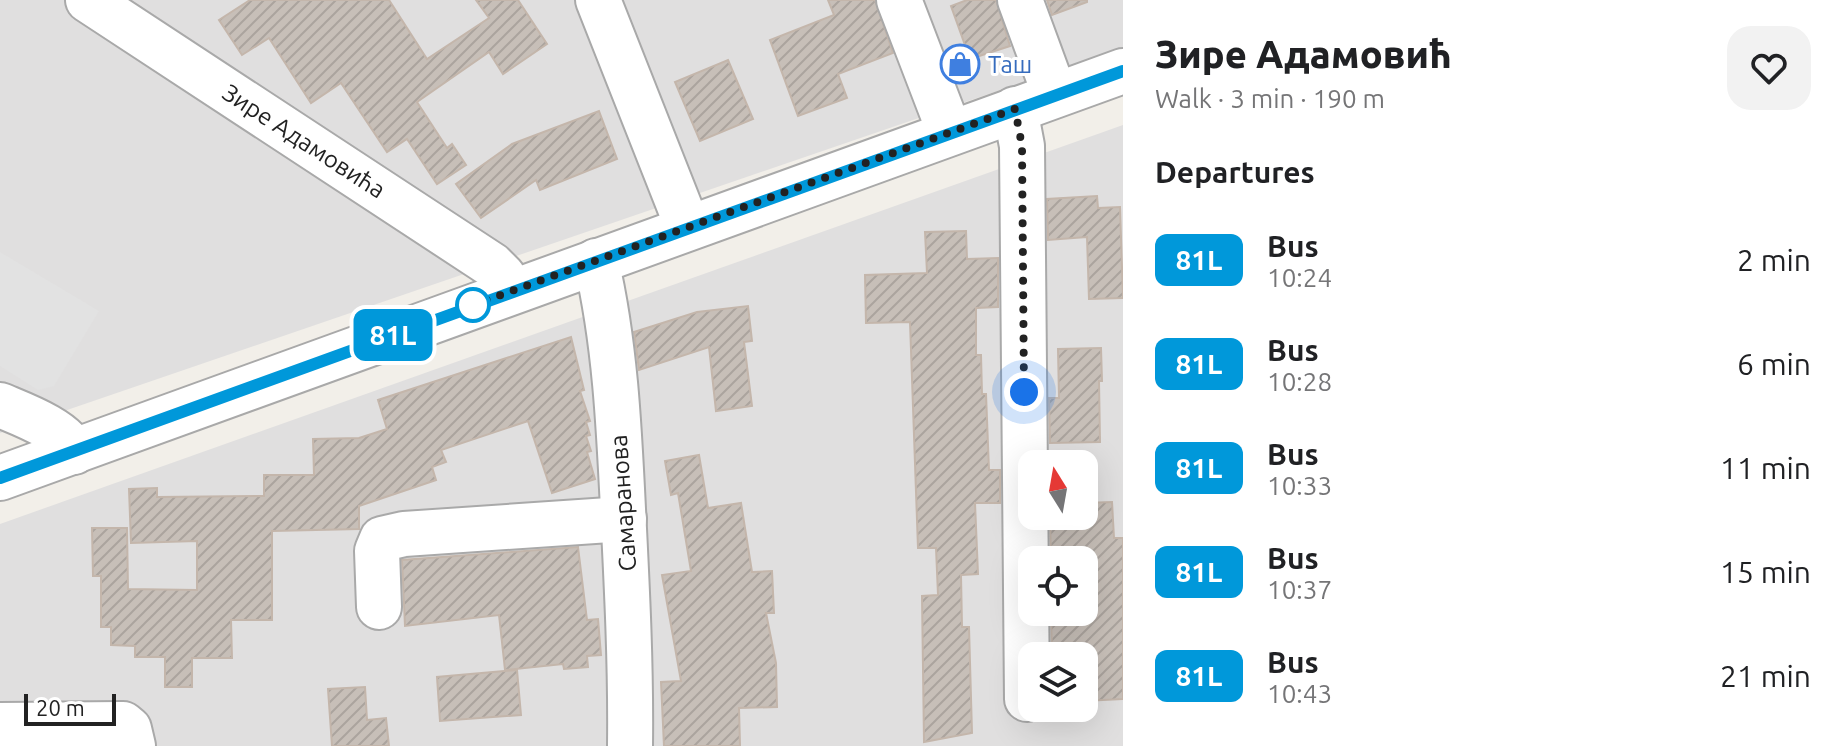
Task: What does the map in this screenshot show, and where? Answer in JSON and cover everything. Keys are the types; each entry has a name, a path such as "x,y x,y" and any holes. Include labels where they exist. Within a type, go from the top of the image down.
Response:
{"street":[{"name":"Зире Адамовића","path":"88,0 492,265 503,276 509,292"},
{"path":"598,0 688,228"},
{"path":"899,0 950,133"},
{"path":"1020,0 1035,102 1022,146 1026,642"},
{"path":"0,425 7,476 1123,71"},
{"name":"Самаранова","path":"596,261 611,331 630,638 630,746"},
{"path":"0,405 58,433 74,452"},
{"path":"379,607 377,551 382,539 404,534 624,519"},
{"path":"0,725 123,724 129,729 133,746"}],"shaded area":[{"path":"0,0 1123,0 1123,48 0,433"},
{"path":"1123,125 1123,746 0,746 0,524"},
{"path":"0,252 99,311 54,386 38,390 0,366"}],"building":[{"path":"250,0 389,0 427,59 489,18 476,0 518,0 547,44 503,74 489,52 417,102 447,148 452,144 466,165 437,184 407,139 387,152 341,83 311,103 269,38 242,55 219,20"},
{"path":"828,0 875,0 893,53 838,74 847,98 798,116 770,40 834,15"},
{"path":"967,0 996,0 1010,46 970,59 951,6"},
{"path":"1047,0 1087,0 1087,2 1052,15"},
{"path":"728,60 753,119 700,141 675,82"},
{"path":"599,111 617,159 540,190 536,180 481,218 456,184 512,144"},
{"path":"1097,196 1098,208 1120,207 1123,298 1089,299 1087,237 1048,240 1047,199"},
{"path":"966,231 967,259 998,258 998,307 976,308 976,355 981,355 982,394 986,394 989,470 1000,470 1000,503 975,503 978,574 961,575 962,627 969,627 972,733 924,742 922,596 938,595 936,548 918,548 910,322 866,323 865,275 927,273 925,232"},
{"path":"748,306 752,341 744,342 752,406 716,411 709,347 639,370 634,332 697,312"},
{"path":"571,337 584,390 580,391 590,421 586,422 590,435 586,436 591,451 587,452 595,479 552,493 528,421 441,450 446,462 432,467 436,480 359,506 359,529 272,531 272,620 231,620 232,658 192,658 192,687 165,687 165,657 135,657 135,646 111,645 111,627 101,627 101,576 93,576 92,528 127,528 128,589 197,590 197,541 131,543 129,489 157,488 157,497 264,496 264,475 314,475 313,439 359,438 387,429 378,400"},
{"path":"1101,348 1100,442 1050,443 1049,398 1059,398 1058,349"},
{"path":"699,455 708,508 741,503 752,572 772,571 774,613 766,613 776,663 777,707 739,708 740,746 664,746 661,682 681,681 662,575 691,571 678,493 671,495 665,461"},
{"path":"1098,502 1112,502 1114,538 1123,538 1123,699 1098,700 1098,642 1052,642 1051,626 1098,626 1098,546 1051,546 1050,530 1098,530"},
{"path":"578,547 587,620 598,619 601,655 587,656 588,667 564,669 563,664 505,670 499,615 405,626 402,560"},
{"path":"517,670 521,715 440,721 437,677"},
{"path":"365,687 367,720 386,718 389,746 332,746 328,689"}],"bus line":[{"name":"81L","path":"0,478 1123,71"}],"place":[{"name":"Таш","path":"960,64"}],"route":[{"path":"473,305 1015,109 1022,146 1024,392"}]}
